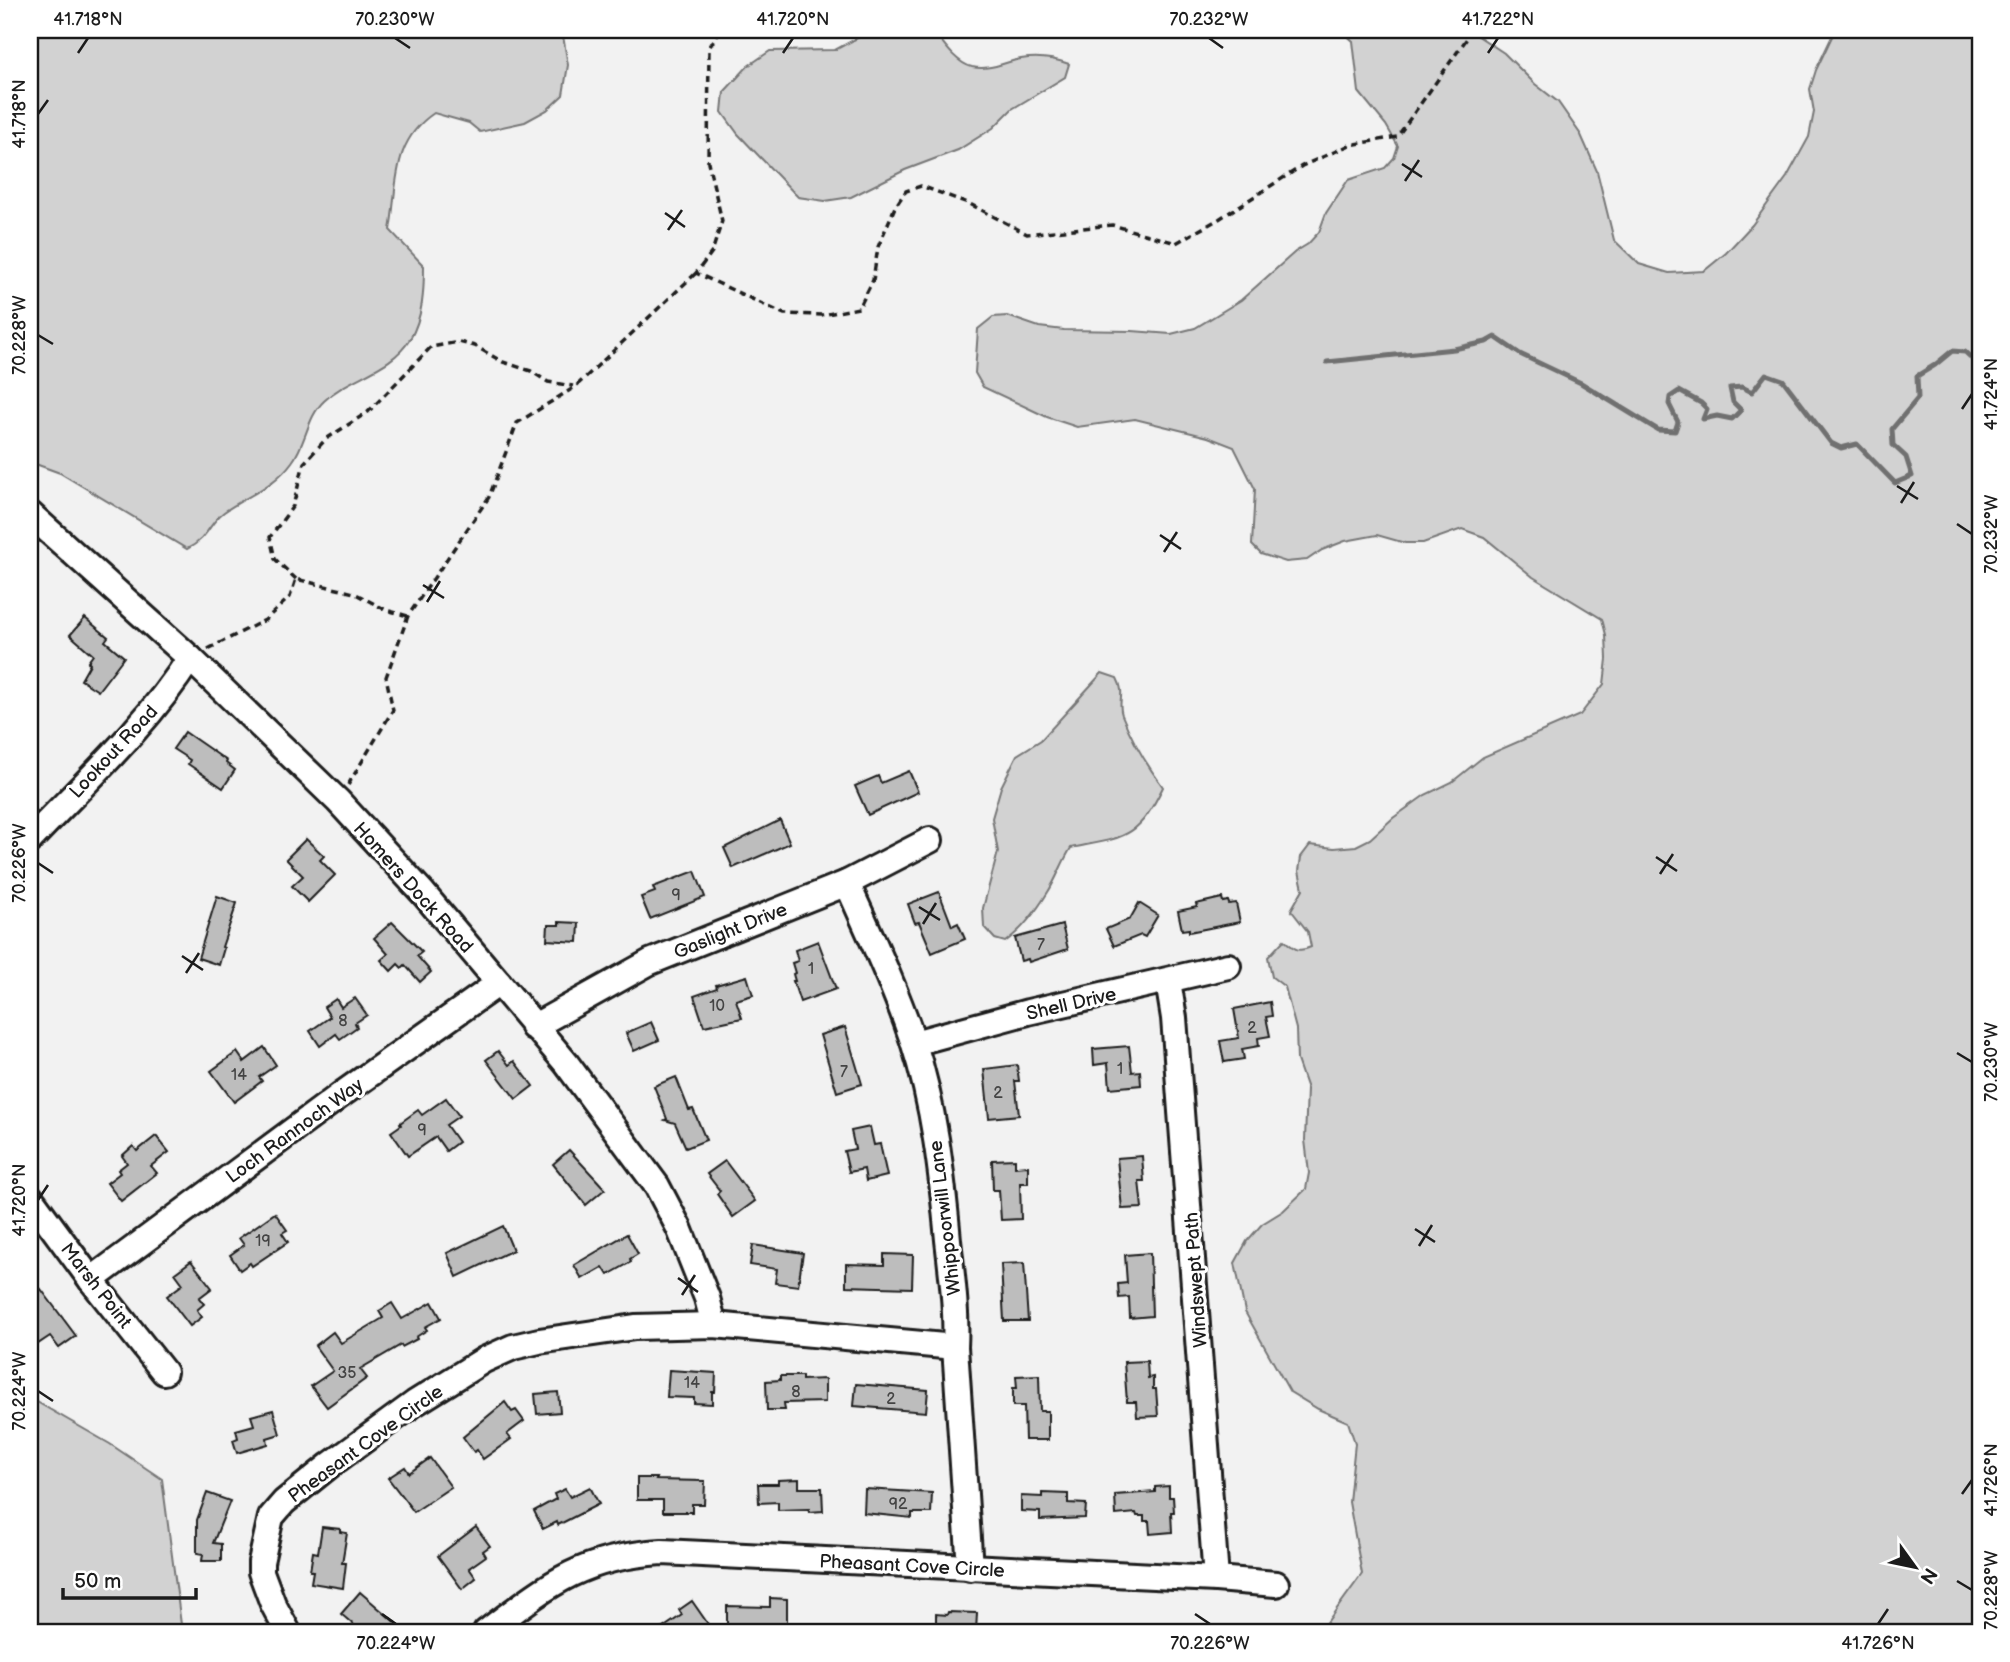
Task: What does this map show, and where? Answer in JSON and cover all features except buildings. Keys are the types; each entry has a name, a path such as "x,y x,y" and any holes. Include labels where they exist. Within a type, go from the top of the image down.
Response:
{"street":[{"name":"Homers Dock Road","path":"30,514 190,657 338,802 423,893 499,983 566,1063 657,1186 679,1228 707,1298 714,1325"},
{"name":"Lookout Road","path":"30,840 132,733 176,680 190,657"},
{"name":"Gaslight Drive","path":"534,1027 650,961 847,883 930,839"},
{"name":"Whippoorwill Lane","path":"847,883 877,948 914,1042 930,1105 944,1200 957,1322 955,1347 970,1568"},
{"name":"Shell Drive","path":"914,1042 1028,1012 1228,966"},
{"name":"Windswept Path","path":"1168,981 1177,1046 1216,1579"},
{"name":"Loch Rannoch Way","path":"91,1280 342,1094 499,983"},
{"name":"Marsh Point","path":"30,1197 164,1372"},
{"name":"Pheasant Cove Circle","path":"288,1632 273,1604 261,1572 271,1517 330,1465 415,1403 484,1360 539,1341 635,1327 714,1325 955,1347"},
{"name":"Pheasant Cove Circle","path":"486,1632 543,1589 570,1573 593,1563 630,1554 662,1552 1276,1584"}],"path":[{"path":"338,802 393,710 386,677 408,617 489,497 517,424 575,387 696,273 712,252 722,221 708,162 709,48 720,30"},
{"path":"696,273 784,314 822,315 859,308 873,280 878,247 895,207 906,191 921,186 968,203 1027,233 1112,225 1176,243 1302,166 1350,145 1397,137 1473,30"},
{"path":"408,617 386,610 354,593 296,579 275,559 270,537 293,506 304,463 326,439 368,412 431,347 459,342 475,346 503,362 531,371 548,382 575,387"},
{"path":"190,657 265,620 290,597 296,579"}],"shaded area":[{"path":"30,30 562,30 568,65 563,95 547,110 525,122 480,132 469,123 434,113 410,137 399,166 390,230 424,266 420,313 410,339 392,359 334,392 324,401 314,415 297,455 285,471 224,512 200,540 187,549 60,473 30,462"},
{"path":"872,30 933,30 955,57 972,67 991,67 1033,58 1069,64 1065,77 1012,109 993,128 958,150 905,170 851,197 825,201 798,197 738,134 722,112 724,92 748,66 770,51 835,50"},
{"path":"1347,30 1469,30 1504,53 1535,84 1558,102 1581,135 1597,171 1614,240 1639,264 1669,273 1704,271 1726,253 1752,225 1787,177 1809,137 1814,112 1810,89 1835,30 1980,30 1980,1632 1320,1632 1362,1574 1349,1502 1355,1443 1348,1422 1318,1409 1290,1392 1245,1312 1235,1263 1247,1241 1262,1224 1283,1211 1306,1189 1309,1173 1305,1140 1307,1089 1297,1060 1296,1029 1285,987 1272,977 1268,957 1284,940 1296,949 1311,947 1308,932 1291,910 1303,889 1299,871 1301,857 1310,845 1334,848 1356,846 1370,839 1425,795 1452,782 1483,757 1580,715 1604,684 1607,659 1602,619 1533,577 1484,537 1462,529 1423,543 1405,543 1377,535 1345,541 1322,550 1307,560 1286,562 1261,554 1252,545 1255,489 1234,447 1208,437 1135,419 1077,427 1047,417 983,387 975,373 978,329 993,317 1007,316 1039,327 1064,330 1171,334 1195,328 1241,300 1295,252 1308,244 1319,232 1326,213 1348,180 1385,168 1394,158 1398,146 1386,125 1359,92 1353,41 1344,33"},
{"path":"1102,673 1117,678 1126,725 1163,787 1145,817 1128,833 1071,848 1051,887 1029,919 1005,942 995,939 984,927 983,908 998,852 992,818 1001,787 1017,755 1041,740"},
{"path":"30,1393 37,1402 110,1444 162,1479 182,1632 30,1632"}],"waterway":[{"path":"1327,362 1454,349 1486,342 1495,337 1520,354 1581,383 1658,430 1675,431 1678,422 1669,404 1670,397 1679,391 1707,409 1703,419 1717,416 1732,419 1741,410 1733,402 1730,388 1742,387 1752,392 1766,374 1783,380 1831,443 1841,448 1857,444 1895,483 1912,476 1906,457 1893,445 1892,429 1918,398 1917,376 1952,351 1965,352 1980,366"}]}
